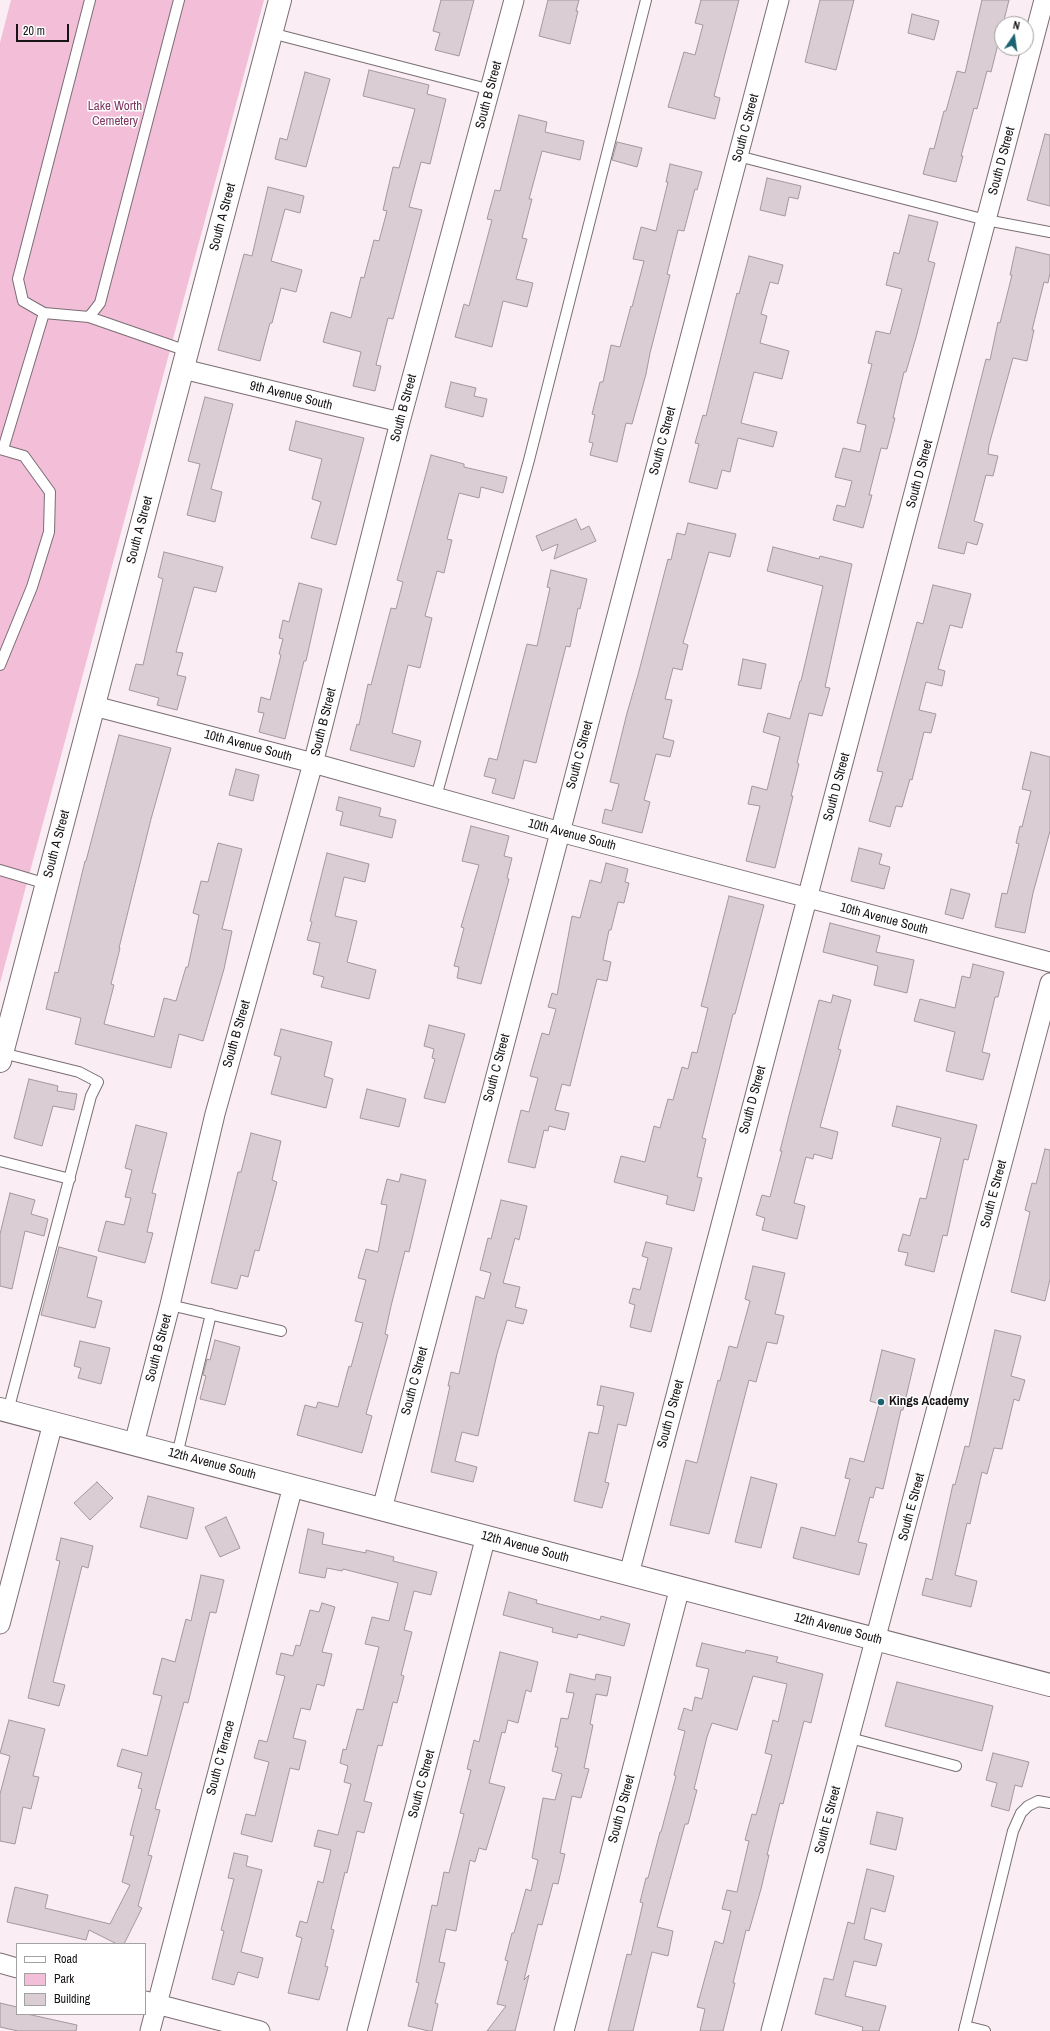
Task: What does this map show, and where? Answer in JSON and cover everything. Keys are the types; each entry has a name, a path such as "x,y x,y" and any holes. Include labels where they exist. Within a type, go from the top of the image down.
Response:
{"street":[{"name":"South A Street","path":"1,1057 280,0"},
{"name":"South B Street","path":"134,1444 170,1305 215,1114 313,763 400,422 491,90 514,0"},
{"name":"South C Street","path":"382,1509 779,0"},
{"name":"South D Street","path":"629,1574 1044,0"},
{"name":"9th Avenue South","path":"185,360 400,422"},
{"name":"10th Avenue South","path":"94,706 313,763 560,832 1050,962"},
{"name":"South E Street","path":"772,2031 1050,983"},
{"name":"12th Avenue South","path":"4,1410 1050,1685"},
{"path":"0,1624 53,1423"},
{"name":"South C Terrace","path":"150,2031 151,2003 293,1486"},
{"name":"South C Street","path":"357,2031 486,1536"},
{"name":"South D Street","path":"564,2031 680,1587"},
{"path":"0,1963 16,1968"},
{"path":"151,2003 260,2031"}],"lane":[{"path":"90,0 18,279 23,301 44,313 90,317 185,360"},
{"path":"90,317 100,303 179,0"},
{"path":"436,797 529,460 646,0"},
{"path":"271,33 491,90"},
{"path":"738,156 986,220 1050,232"},
{"path":"0,665 32,587 49,532 50,492 24,456 2,449 44,313"},
{"path":"0,870 47,884"},
{"path":"1,1057 79,1072 98,1082 91,1096 70,1179 4,1410"},
{"path":"0,1161 70,1179"},
{"path":"170,1305 281,1331"},
{"path":"177,1455 211,1314"},
{"path":"850,1738 956,1766"},
{"path":"985,2031 964,2028 1014,1831 1021,1813 1028,1806 1038,1801 1050,1803"}],"green space":[{"name":"Lake Worth Cemetery","path":"11,0 264,0 0,983 0,43"}],"building":[{"path":"441,0 474,0 459,56 435,50 440,33 433,31"},
{"path":"548,0 579,0 576,11 578,11 570,44 539,36"},
{"path":"701,0 739,0 714,96 720,98 715,119 668,107 684,52 695,55 703,25 695,23"},
{"path":"820,0 854,0 836,70 805,62"},
{"path":"982,0 1009,0 1005,16 994,16 995,56 991,72 987,71 977,109 974,108 961,156 963,156 956,182 923,174 930,148 934,149 957,71 965,73"},
{"path":"912,14 939,21 934,40 908,33"},
{"path":"369,70 429,85 427,94 446,99 430,164 421,162 409,207 422,210 393,319 388,318 376,365 381,366 375,391 353,386 361,352 323,342 331,312 351,318 361,277 364,278 374,240 379,241 387,211 383,210 393,167 399,168 415,109 363,96"},
{"path":"305,72 330,79 306,167 275,159 280,138 287,140"},
{"path":"519,115 547,122 545,132 584,141 580,160 542,151 529,199 532,199 522,238 527,239 516,279 533,283 527,307 503,301 492,347 455,337 464,304 469,306 492,220 487,219 495,190 500,191"},
{"path":"1045,134 1050,135 1050,206 1027,200"},
{"path":"617,142 642,148 637,167 612,160"},
{"path":"670,164 702,172 697,190 695,189 684,231 678,230 667,274 670,275 646,374 632,424 626,423 617,462 590,455 593,443 589,442 595,415 592,414 600,382 603,382 611,345 620,347 631,306 632,307 644,261 633,259 641,227 656,231 668,182 666,182"},
{"path":"767,178 801,186 798,199 789,197 785,216 760,210"},
{"path":"268,187 304,196 300,213 285,209 271,261 302,270 296,292 281,288 260,361 218,350 244,254 252,256"},
{"path":"909,215 938,222 928,261 935,263 917,334 906,372 904,372 887,449 881,448 869,495 872,495 863,528 833,520 837,505 845,507 852,481 835,477 843,448 860,452 866,425 857,423 872,364 868,363 876,331 890,334 902,289 886,285 894,252 899,254"},
{"path":"1016,247 1050,255 1050,273 1048,283 1044,282 1032,330 1034,330 1027,361 1013,358 989,445 988,454 998,456 993,476 986,475 974,521 983,524 977,545 967,542 964,554 938,548 986,359 990,360 998,322 1000,323 1012,275 1010,275"},
{"path":"749,256 783,265 778,284 770,282 761,314 767,316 760,343 789,351 782,379 754,372 741,423 777,432 773,447 738,438 730,472 722,470 717,489 689,482 699,444 695,443 703,415 706,416 737,293 739,294"},
{"path":"451,382 476,388 474,396 487,399 483,417 445,407"},
{"path":"205,397 233,404 211,489 222,492 215,522 187,515 200,464 188,461"},
{"path":"296,421 364,438 336,545 311,538 321,502 312,499 322,459 289,450"},
{"path":"431,455 464,464 464,467 507,477 503,493 481,487 479,498 459,493 447,539 452,540 444,573 437,571 425,616 432,618 420,668 408,665 392,733 421,741 414,767 350,750 357,724 359,725 368,684 371,685 391,608 396,609 403,582 397,580"},
{"path":"576,519 581,530 589,526 596,541 554,559 558,544 542,551 536,536"},
{"path":"688,523 736,534 730,557 709,552 683,643 688,645 682,670 673,668 665,699 672,700 663,738 674,741 670,757 656,754 644,800 650,802 642,833 602,823 605,809 612,811 619,784 610,782 668,559 671,560 677,533 685,535"},
{"path":"773,547 819,559 820,556 852,564 825,687 830,688 822,716 809,713 797,763 799,764 791,796 793,796 775,868 746,861 760,806 748,804 752,786 767,790 780,737 763,732 768,713 790,719 801,681 823,586 767,571"},
{"path":"164,552 223,567 216,592 194,587 176,652 183,653 177,675 186,677 177,710 157,705 159,698 129,690 136,664 143,665 163,579 158,577"},
{"path":"551,570 587,579 580,609 578,608 570,647 566,646 536,763 524,760 514,799 492,793 496,779 484,776 489,758 497,760 527,644 537,646 550,588 547,587"},
{"path":"299,583 322,589 306,661 304,661 285,739 259,732 264,713 258,712 261,697 270,700 281,655 279,654 283,639 279,638 283,620 289,622"},
{"path":"933,585 971,594 962,628 950,625 938,669 945,671 942,686 926,682 919,710 936,714 931,733 924,732 912,780 910,779 902,807 896,806 890,827 869,821 883,772 877,771 917,622 923,624"},
{"path":"743,659 766,664 761,689 738,685"},
{"path":"119,735 171,748 151,819 119,948 111,984 114,985 104,1024 154,1037 164,998 176,1001 186,967 188,967 199,915 193,913 201,881 208,882 218,843 242,849 222,929 232,931 224,969 203,1041 179,1034 171,1068 75,1044 81,1018 46,1009 55,972 58,973 85,861"},
{"path":"1031,752 1050,757 1050,831 1033,893 1025,933 995,927 1002,893 1007,894 1019,844 1016,843 1020,826 1022,827 1031,791 1022,789"},
{"path":"236,769 259,775 253,801 229,795"},
{"path":"339,797 381,808 379,816 396,820 392,838 340,825 343,812 336,810"},
{"path":"471,826 509,836 504,856 512,858 507,878 509,879 481,984 457,978 459,967 454,966 464,928 461,927 479,865 462,861"},
{"path":"859,848 882,854 879,864 890,867 884,889 851,881"},
{"path":"327,853 369,864 365,882 344,877 335,916 357,921 347,962 376,970 369,999 321,987 324,977 313,974 320,943 307,940 312,922 310,921"},
{"path":"606,863 628,869 625,882 629,883 624,903 618,902 611,930 609,930 603,960 611,962 607,981 597,979 570,1086 562,1084 555,1110 569,1113 565,1130 549,1126 548,1131 544,1130 535,1168 508,1162 521,1110 529,1112 538,1078 530,1076 542,1033 549,1035 556,1009 548,1007 552,993 557,995 572,916 580,918 590,880 601,883"},
{"path":"951,889 970,894 963,919 945,914"},
{"path":"729,896 764,905 735,1014 733,1014 702,1138 706,1139 697,1177 702,1178 694,1211 666,1204 668,1196 614,1182 621,1156 645,1162 654,1126 660,1128 668,1099 673,1100 682,1067 688,1069 692,1052 697,1053 708,1008 701,1006"},
{"path":"830,923 880,936 876,952 914,960 907,993 874,985 878,966 823,952"},
{"path":"973,964 1004,972 998,997 995,997 982,1052 990,1054 983,1080 946,1071 955,1032 914,1021 920,999 955,1008 962,976 970,978"},
{"path":"833,995 851,1000 838,1049 841,1050 820,1127 838,1132 832,1159 814,1154 813,1159 806,1157 794,1203 805,1206 797,1239 762,1230 765,1218 756,1215 762,1195 770,1197 782,1151 780,1151 819,1000 831,1003"},
{"path":"429,1025 465,1034 445,1103 424,1098 435,1059 432,1058 434,1049 424,1046"},
{"path":"281,1029 332,1042 324,1076 333,1079 326,1108 271,1094 281,1057 274,1055"},
{"path":"29,1079 58,1086 57,1091 77,1094 74,1110 53,1106 42,1146 14,1138"},
{"path":"367,1089 406,1099 399,1127 360,1118"},
{"path":"897,1106 977,1125 968,1160 964,1159 947,1236 943,1235 934,1272 905,1265 908,1253 898,1251 903,1234 910,1236 920,1198 926,1199 941,1138 892,1126"},
{"path":"136,1125 167,1133 152,1193 156,1194 147,1232 153,1233 145,1263 98,1251 106,1221 124,1225 131,1198 125,1197 132,1170 125,1168"},
{"path":"251,1133 281,1141 272,1180 277,1182 259,1251 255,1250 248,1277 241,1275 237,1289 211,1283 238,1172 241,1172"},
{"path":"1045,1149 1050,1150 1050,1279 1045,1301 1011,1292 1030,1212 1025,1210 1032,1183 1036,1184"},
{"path":"401,1174 426,1180 409,1252 405,1251 391,1306 385,1334 388,1335 366,1414 372,1416 362,1453 297,1435 305,1405 316,1408 318,1402 338,1407 363,1323 355,1321 366,1280 358,1278 366,1249 378,1252 387,1205 381,1204 387,1179 399,1182"},
{"path":"10,1193 35,1200 31,1214 48,1219 44,1236 25,1231 12,1289 0,1286 0,1234"},
{"path":"501,1200 527,1206 519,1240 515,1238 503,1283 520,1287 515,1307 527,1310 523,1324 507,1320 497,1354 478,1436 462,1432 455,1461 477,1467 473,1482 431,1472 450,1386 448,1386 451,1372 459,1374 476,1296 484,1299 491,1273 480,1270 488,1238 491,1239"},
{"path":"646,1242 672,1248 651,1332 630,1327 635,1305 629,1303 633,1288 640,1290 648,1258 642,1256"},
{"path":"59,1247 97,1257 87,1297 102,1301 95,1328 41,1315"},
{"path":"753,1266 785,1273 775,1314 784,1316 777,1344 767,1342 756,1382 749,1380 709,1534 670,1525 686,1460 697,1463 718,1380 720,1381 729,1346 737,1348 750,1301 745,1299"},
{"path":"995,1330 1021,1336 1011,1376 1025,1380 1019,1401 1014,1399 1002,1449 994,1448 987,1474 982,1472 970,1524 967,1523 955,1575 977,1581 971,1607 922,1595 926,1578 932,1580 953,1484 955,1485 965,1446 969,1447"},
{"path":"215,1340 240,1347 225,1405 200,1399 206,1376 203,1375 207,1359 210,1360"},
{"path":"80,1341 110,1348 101,1384 78,1378 81,1368 74,1366"},
{"path":"882,1350 915,1359 903,1410 901,1410 883,1489 876,1487 873,1498 870,1497 858,1542 867,1544 859,1575 793,1558 801,1527 835,1536 850,1479 845,1478 850,1458 864,1462 879,1404 870,1401"},
{"path":"601,1386 634,1393 626,1426 618,1424 605,1482 609,1483 602,1508 574,1501 589,1432 598,1434 604,1406 597,1405"},
{"path":"751,1477 777,1484 761,1548 735,1542"},
{"path":"97,1482 113,1498 90,1520 74,1503"},
{"path":"148,1496 194,1508 187,1539 140,1527"},
{"path":"226,1517 240,1548 220,1557 205,1527"},
{"path":"308,1529 324,1533 322,1544 366,1553 366,1550 394,1557 393,1561 437,1572 431,1595 414,1591 404,1630 412,1632 401,1675 404,1676 397,1703 393,1702 382,1746 378,1745 364,1801 372,1803 364,1833 357,1831 347,1873 345,1872 331,1929 334,1930 325,1966 328,1967 319,2000 288,1993 302,1938 296,1936 300,1921 307,1923 318,1881 323,1883 331,1850 314,1846 318,1830 338,1835 351,1784 344,1782 348,1766 340,1763 343,1749 346,1750 357,1709 363,1710 379,1647 365,1644 372,1617 389,1621 398,1583 343,1569 342,1571 327,1568 325,1578 299,1573"},
{"path":"61,1538 93,1546 88,1568 82,1566 53,1682 65,1685 59,1706 28,1698 60,1561 56,1560"},
{"path":"201,1575 224,1580 216,1613 210,1612 188,1703 184,1702 155,1809 160,1810 148,1855 152,1856 138,1906 142,1908 124,1943 115,1943 89,1930 86,1940 7,1922 15,1887 48,1895 45,1908 110,1924 130,1885 122,1882 134,1836 130,1835 142,1789 138,1788 142,1773 117,1766 122,1749 147,1756 162,1696 153,1694 162,1658 175,1662 186,1619 191,1621"},
{"path":"509,1592 537,1600 536,1603 600,1620 601,1616 630,1624 624,1646 578,1634 577,1638 552,1632 553,1628 503,1615"},
{"path":"322,1603 335,1607 322,1652 332,1654 324,1686 317,1684 310,1710 301,1708 293,1738 306,1741 299,1770 290,1768 272,1842 241,1834 246,1814 255,1816 269,1762 254,1758 259,1740 267,1742 285,1676 276,1674 281,1653 293,1656 296,1645 300,1646 310,1610 319,1612"},
{"path":"702,1643 745,1653 746,1650 778,1657 776,1662 823,1674 811,1723 804,1721 783,1804 780,1803 767,1855 769,1855 761,1889 749,1931 746,1930 723,2031 700,2031 705,2009 697,2007 715,1941 723,1944 731,1911 722,1909 727,1890 737,1892 749,1841 745,1840 752,1814 756,1815 772,1755 765,1753 773,1720 778,1722 787,1684 753,1676 737,1730 712,1723 707,1737 694,1789 697,1790 688,1824 685,1824 657,1927 673,1931 668,1956 652,1952 633,2031 608,2031 627,1954 631,1955 643,1903 640,1902 646,1878 648,1878 676,1776 674,1775 685,1731 678,1729 684,1708 692,1711 695,1697 702,1699 709,1669 696,1666"},
{"path":"500,1652 538,1662 531,1692 526,1690 518,1723 508,1720 505,1733 502,1732 489,1783 505,1787 486,1850 479,1848 475,1862 470,1860 456,1931 446,1929 439,1962 445,1963 435,2003 438,2004 432,2031 429,2031 408,2026 419,1983 416,1982 432,1905 437,1906 444,1872 449,1873 464,1814 460,1813 471,1770 467,1769 474,1740 479,1742"},
{"path":"570,1674 595,1680 596,1674 611,1677 607,1696 596,1694 590,1724 593,1725 584,1768 589,1769 581,1798 572,1796 560,1853 565,1854 558,1884 553,1883 542,1925 538,1924 524,1980 529,1975 515,2031 487,2031 506,2006 497,2004 508,1961 505,1960 512,1933 514,1933 526,1889 531,1891 538,1860 532,1858 543,1798 555,1800 562,1774 552,1771 558,1747 555,1747 561,1718 568,1719 574,1693 566,1692"},
{"path":"897,1682 993,1706 982,1751 885,1726"},
{"path":"9,1720 45,1729 33,1776 39,1777 31,1809 23,1807 15,1844 0,1841 0,1794 10,1756 0,1753"},
{"path":"993,1753 1029,1762 1022,1787 1015,1785 1009,1811 991,1806 997,1783 986,1780"},
{"path":"877,1812 903,1818 896,1850 870,1844"},
{"path":"234,1853 248,1856 246,1866 262,1870 241,1952 263,1958 258,1978 238,1972 234,1985 212,1979 224,1931 221,1930 234,1879 228,1878"},
{"path":"867,1869 894,1876 885,1912 871,1908 864,1939 882,1944 876,1966 854,1961 845,1996 886,2006 879,2031 862,2031 863,2027 815,2014 824,1978 833,1980 848,1922 854,1924"},
{"path":"0,2003 16,2007 16,2015 32,2015 77,2025 76,2031 18,2031 0,2027"}],"place":[{"name":"Kings Academy","path":"881,1402"}]}
